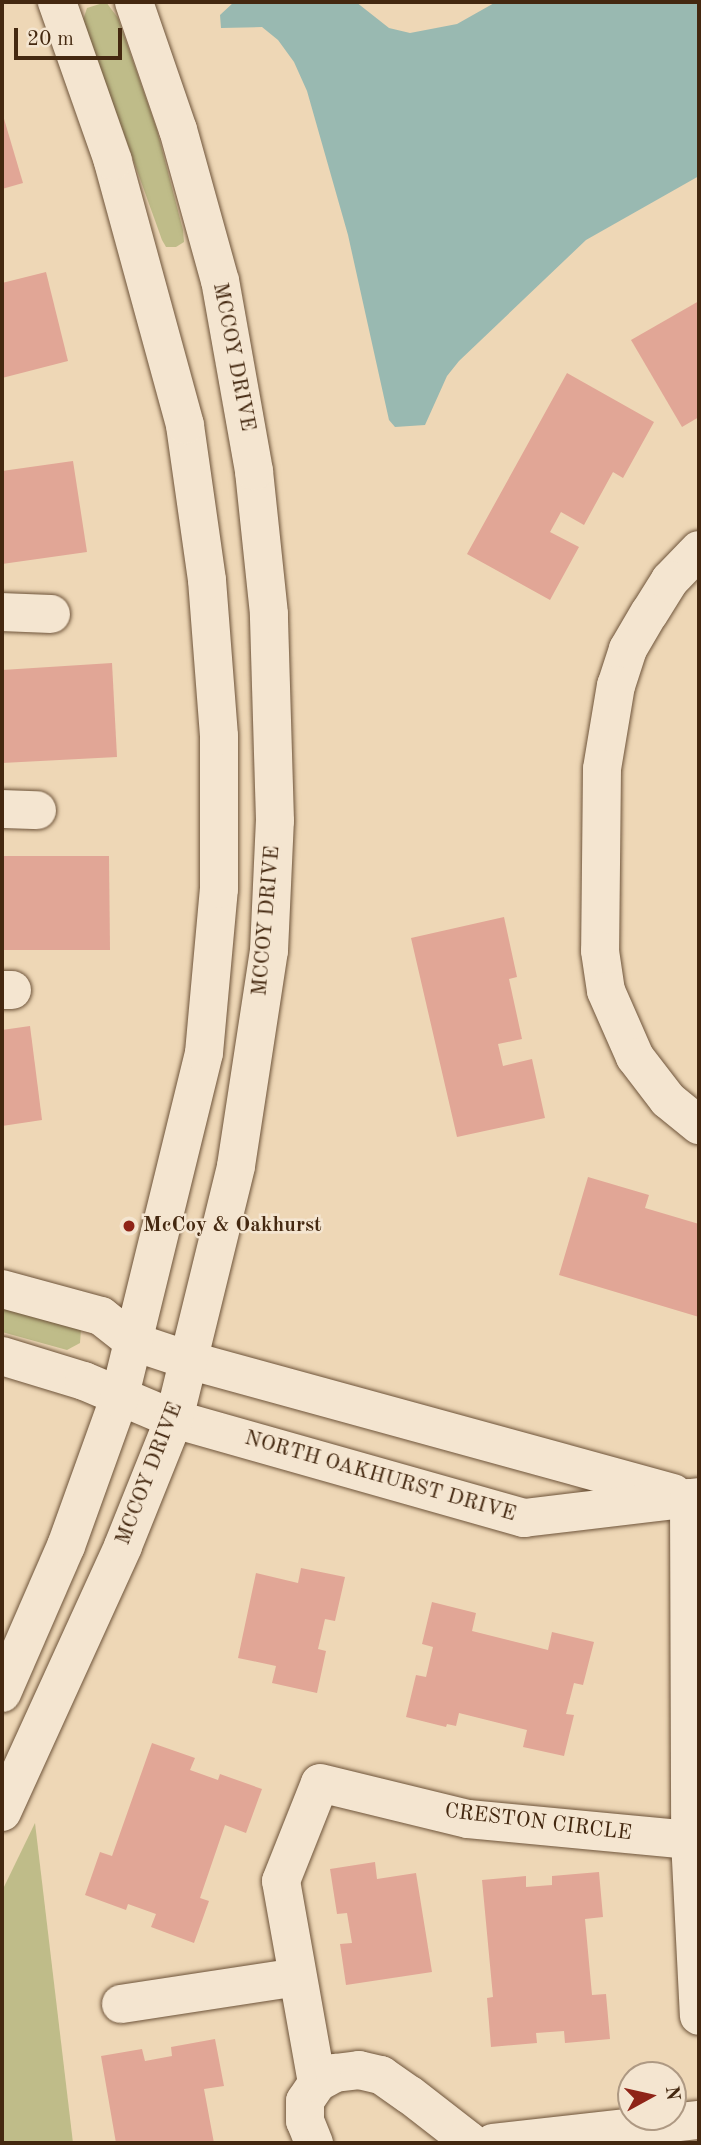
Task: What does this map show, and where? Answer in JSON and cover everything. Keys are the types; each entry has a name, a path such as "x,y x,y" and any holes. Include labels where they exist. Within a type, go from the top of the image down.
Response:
{"street":[{"path":"2,1693 66,1546 119,1399 204,1053 219,889 219,736 207,580 185,425 113,162 57,2"},
{"name":"MCCOY DRIVE","path":"2,1812 123,1546 174,1419 236,1166 269,951 275,821 269,614 254,471 220,281 178,130 134,2"},
{"path":"699,550 670,580 649,613 628,649 617,685 602,769 600,951 616,1022 635,1057 668,1100 699,1125"},
{"path":"2,612 51,614"},
{"path":"2,1289 101,1317 134,1342 188,1360 694,1498 690,1840 699,2016"},
{"name":"NORTH OAKHURST DRIVE","path":"2,1356 84,1381 119,1399 174,1419 524,1518 694,1498"},
{"name":"CRESTON CIRCLE","path":"317,2083 281,1881 320,1783 468,1819 690,1840"},
{"path":"121,2004 297,1977"},
{"path":"314,2143 305,2121 305,2101 317,2083 335,2073 359,2070 381,2075 474,2143 699,2120"}],"shaded area":[{"path":"106,2 118,18 157,130 183,230 184,242 176,247 166,247 162,240 83,20 87,8"},
{"path":"2,1302 81,1329 80,1343 67,1350 2,1332"},
{"path":"35,1823 73,2143 2,2143 2,1891"}],"water":[{"path":"234,2 356,2 389,28 410,33 457,24 496,2 699,2 699,176 586,240 459,361 447,376 425,425 395,427 389,420 348,235 307,91 294,62 278,40 262,27 221,28 220,15"}],"building":[{"path":"2,112 23,183 2,189"},
{"path":"46,272 68,361 2,378 2,283"},
{"path":"699,301 699,417 682,427 631,340"},
{"path":"567,373 654,422 623,478 613,472 584,525 561,512 550,532 579,547 550,600 467,554"},
{"path":"73,461 87,552 2,564 2,471"},
{"path":"112,663 117,757 2,763 2,670"},
{"path":"2,856 109,856 110,950 2,950"},
{"path":"504,917 517,977 509,979 522,1039 498,1044 503,1066 532,1059 545,1118 457,1137 411,938"},
{"path":"30,1026 42,1120 2,1126 2,1030"},
{"path":"588,1177 649,1195 645,1208 699,1224 699,1317 559,1275"},
{"path":"301,1568 345,1577 335,1621 325,1619 318,1649 326,1651 317,1693 272,1683 276,1666 238,1658 256,1573 298,1583"},
{"path":"432,1602 476,1613 472,1631 548,1650 552,1632 594,1642 583,1685 574,1683 566,1714 574,1715 564,1756 523,1747 527,1730 459,1713 456,1726 447,1724 446,1727 406,1717 416,1675 426,1677 433,1647 422,1644"},
{"path":"152,1743 195,1758 190,1770 218,1780 220,1774 262,1789 246,1833 225,1825 200,1898 209,1901 194,1943 151,1927 156,1914 128,1904 126,1910 85,1895 100,1852 112,1856"},
{"path":"375,1862 377,1879 416,1873 432,1972 346,1985 340,1944 352,1943 347,1913 337,1914 330,1869"},
{"path":"599,1872 603,1917 585,1919 592,1995 606,1994 610,2039 565,2043 564,2031 536,2033 537,2043 491,2047 487,1998 493,1997 482,1880 526,1876 526,1887 552,1885 552,1876"},
{"path":"215,2039 224,2086 204,2089 214,2143 116,2143 101,2056 142,2049 145,2061 172,2056 171,2047"}],"place":[{"name":"McCoy & Oakhurst","path":"129,1226"}]}
